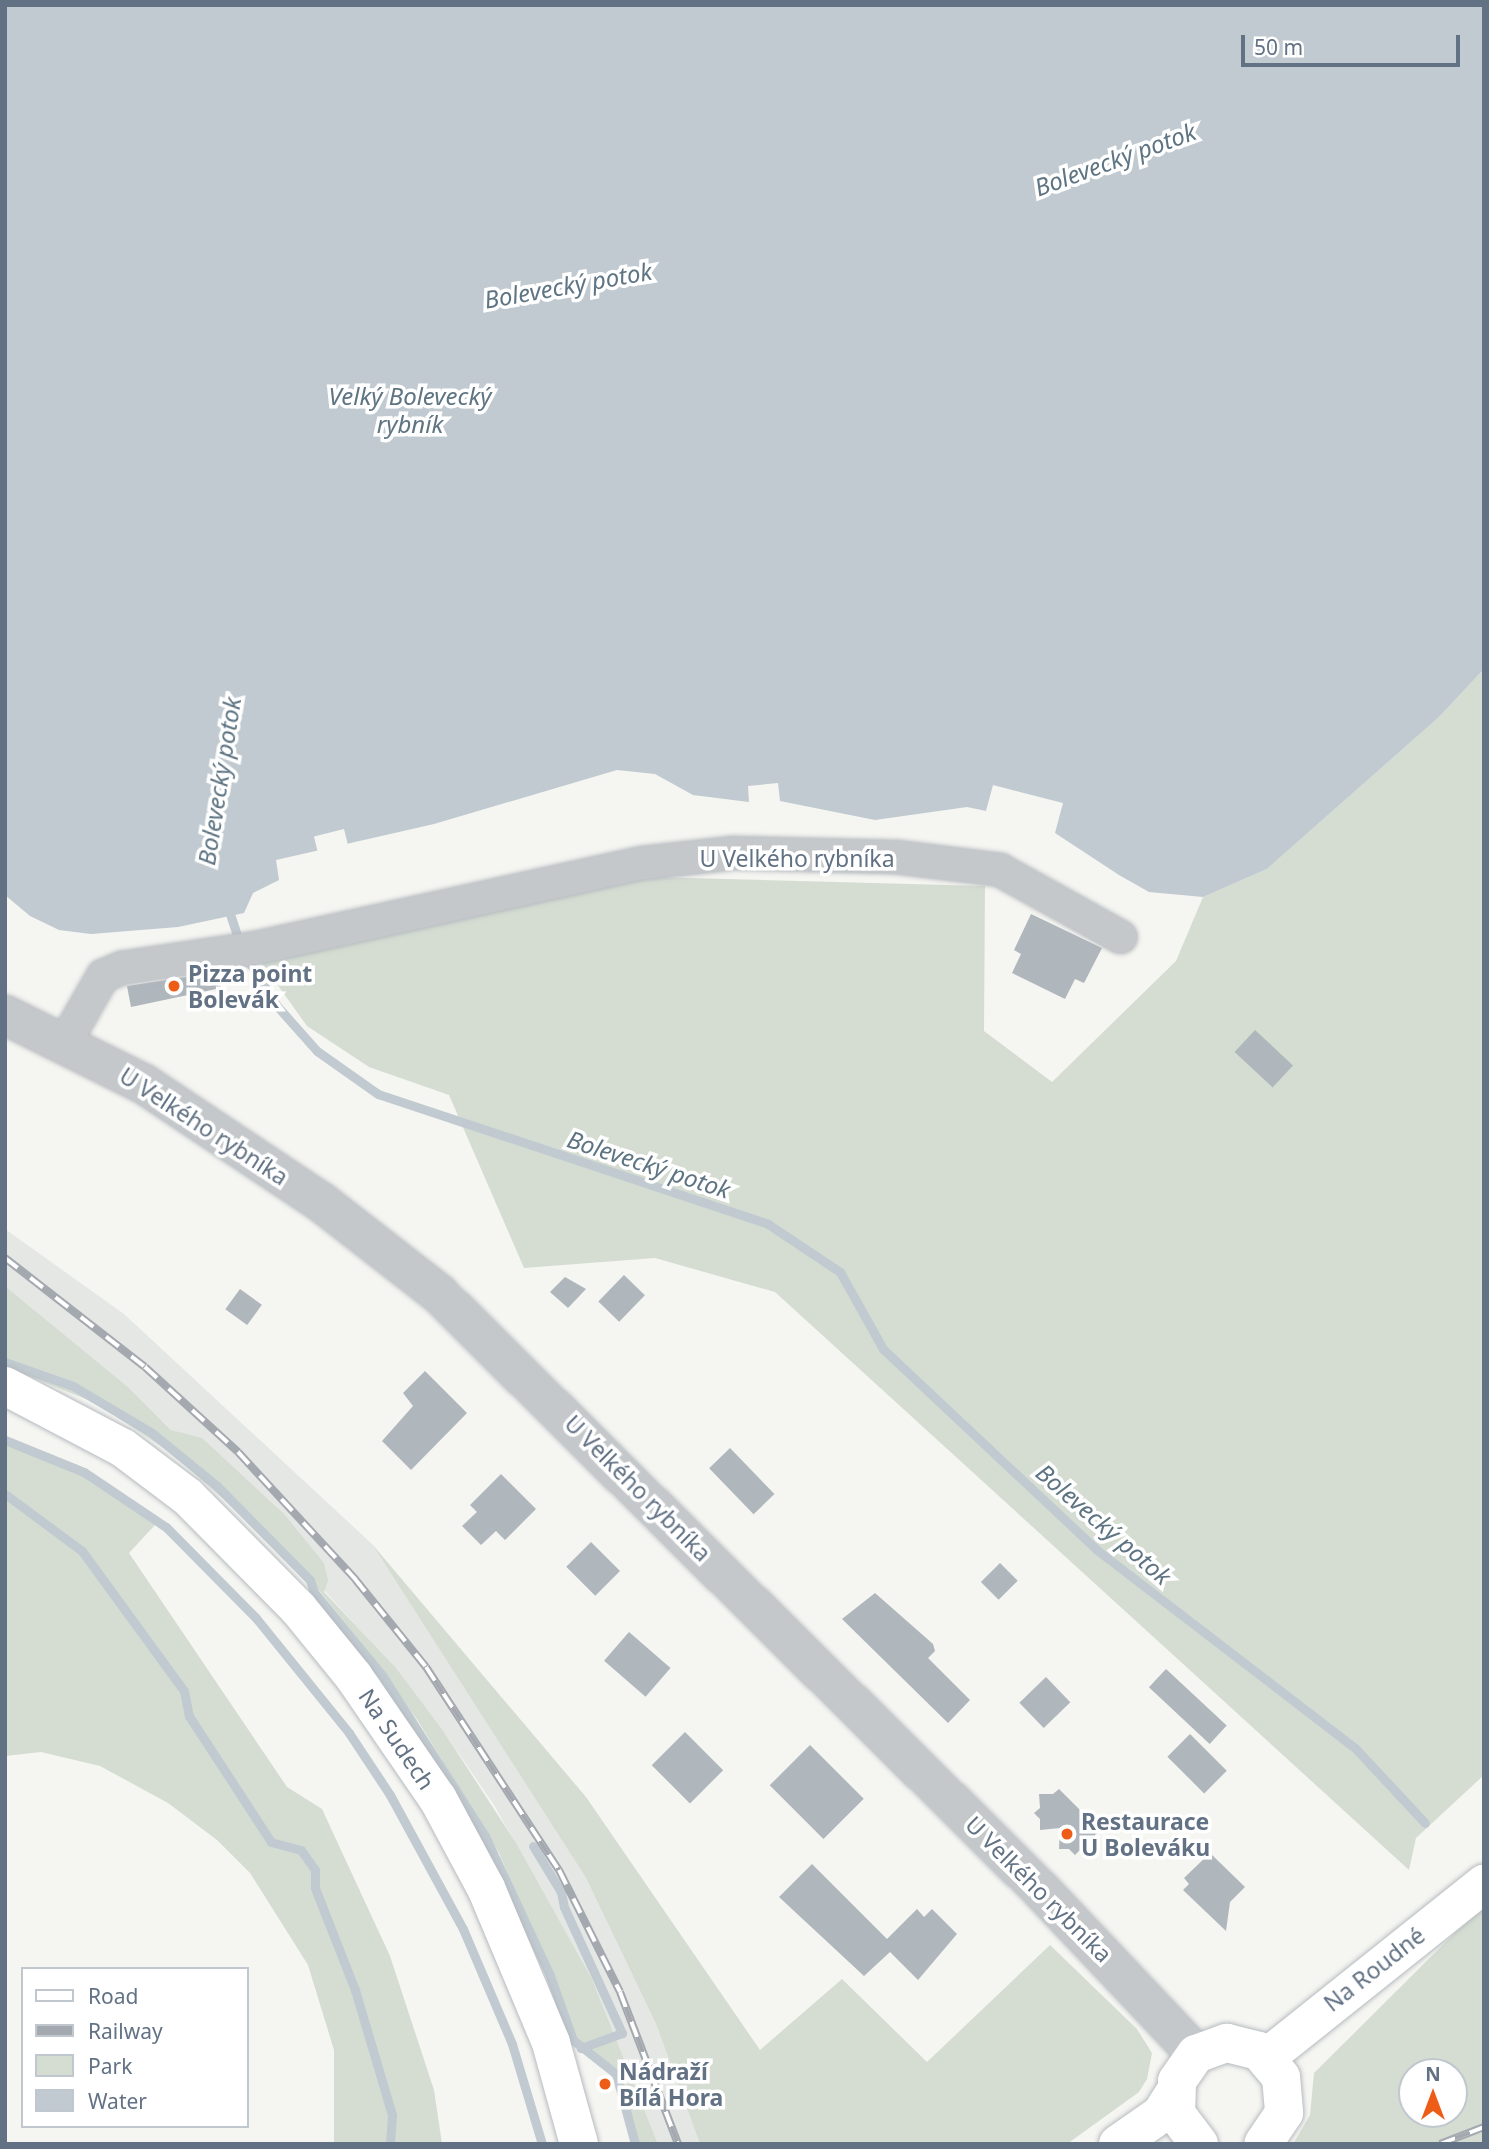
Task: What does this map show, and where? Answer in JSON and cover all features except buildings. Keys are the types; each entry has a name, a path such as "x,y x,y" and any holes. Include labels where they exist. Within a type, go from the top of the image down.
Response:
{"main road":[{"name":"Na Sudech","path":"5,1386 85,1426 161,1475 214,1521 298,1608 398,1737 463,1844 510,1939 551,2043 579,2144"},
{"name":"Na Sudech","path":"5,1403 85,1426"},
{"name":"Na Roudné","path":"1268,2057 1484,1884"},
{"path":"1118,2144 1161,2114 1175,2092 1182,2071 1196,2054 1227,2043 1249,2046 1268,2057 1281,2077 1286,2101 1279,2124 1262,2144"},
{"path":"1175,2092 1179,2121 1199,2144"}],"street":[{"name":"U Velkého rybníka","path":"69,1035 103,976 122,968 217,956 643,863 733,853 896,858 1000,870 1121,937"},
{"name":"U Velkého rybníka","path":"5,1015 69,1035 248,1152 321,1202 472,1323 1049,1898 1196,2054"}],"shaded area":[{"path":"5,1229 124,1314 372,1544 586,1878 656,2024 700,2144 658,2144 592,1979 494,1805 444,1732 395,1668 234,1492 128,1387 5,1286"}],"green space":[{"path":"1484,669 1484,1775 1416,1838 1409,1870 775,1292 655,1258 524,1268 449,1095 369,1067 307,1026 259,959 653,877 985,886 984,1031 1052,1082 1176,961 1203,897 1267,869 1439,717"},
{"path":"5,1286 128,1387 171,1430 202,1438 284,1514 324,1563 328,1581 324,1592 396,1668 444,1732 516,1843 592,1979 658,2144 638,2144 619,2073 578,2041 499,1853 418,1721 367,1650 318,1589 308,1584 247,1520 171,1453 96,1403 5,1367"},
{"path":"5,1442 50,1455 113,1489 155,1525 129,1553 287,1787 322,1809 390,1956 434,2090 442,2144 334,2144 334,2050 308,1965 250,1873 217,1840 168,1803 100,1766 41,1752 5,1756"},
{"path":"372,1544 586,1797 760,2050 842,1979 927,2062 1050,1945 1137,2029 1152,2053 1147,2079 1139,2092 1067,2144 700,2144 656,2024 586,1878"},
{"path":"1484,1904 1484,2144 1293,2144 1310,2115 1314,2073"}],"water":[{"name":"Velký Bolevecký rybník","path":"5,5 1484,5 1484,669 1439,717 1267,869 1203,897 1149,892 1055,833 1063,803 993,785 986,811 967,807 875,820 780,801 778,783 748,786 749,802 693,795 655,774 617,770 434,824 276,860 279,880 253,893 244,913 178,927 91,934 59,930 30,916 5,895"}],"pier":[{"path":"344,829 349,849 319,857 314,836"}],"waterway":[{"name":"Bolevecký potok","path":"227,905 240,944"},
{"name":"Bolevecký potok","path":"246,957 277,1006 317,1051 378,1094 768,1224 840,1272 883,1349 1097,1550 1356,1749 1425,1823"},
{"path":"5,1362 73,1386 152,1433 217,1486 310,1580 314,1592 382,1675 485,1836 549,1973 573,2040 616,2074 635,2144"},
{"path":"5,1440 84,1472 166,1527 256,1618 349,1733 390,1795 463,1929 512,2044 542,2144"},
{"path":"5,1494 82,1551 184,1691 189,1716 271,1842 301,1850 315,1870 315,1888 355,1990 392,2115 390,2144"},
{"path":"533,1846 561,1892 564,1907 622,2033 581,2048"}],"railway":[{"path":"5,1258 145,1367 238,1452 355,1579 426,1667 559,1870 620,1992 678,2144"},
{"path":"1440,2144 1484,2127"}],"place":[{"name":"Pizza point Bolevák","path":"174,986"},
{"name":"Restaurace U Boleváku","path":"1067,1834"},
{"name":"Nádraží Bílá Hora","path":"605,2084"}]}
